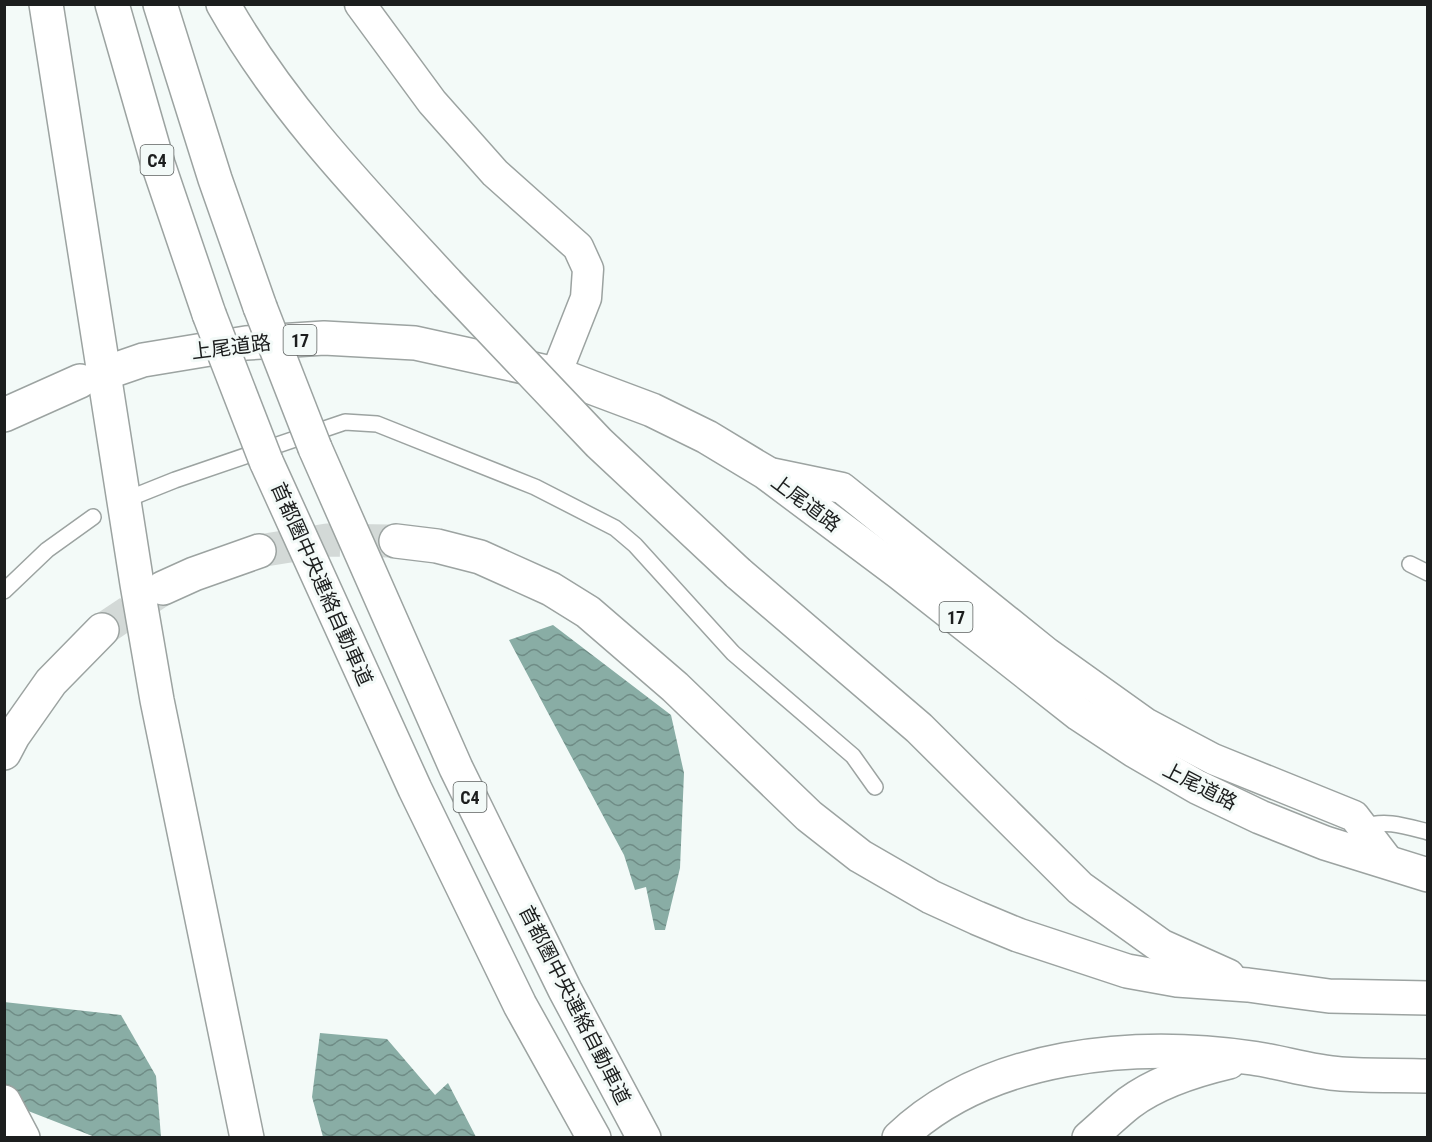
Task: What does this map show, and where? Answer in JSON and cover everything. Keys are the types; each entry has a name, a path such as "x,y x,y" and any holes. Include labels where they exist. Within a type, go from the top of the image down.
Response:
{"highway":[{"path":"46,4 136,584 189,860 247,1137"},
{"name":"首都圏中央連絡自動車道","path":"112,4 158,164 209,314 266,461 415,789 520,1005 594,1137"},
{"name":"首都圏中央連絡自動車道","path":"160,4 215,179 260,307 315,448 456,768 565,990 644,1137"},
{"path":"223,4 274,86 315,137 447,283 599,442 738,573 919,728 1080,888 1161,946 1248,985"},
{"name":"上尾道路","path":"114,370 143,360 246,343 324,338 415,343 556,374 652,410 707,437 765,472 900,573 1079,714 1135,751 1197,787 1260,817 1326,843 1428,875"},
{"path":"6,409 80,381"},
{"path":"396,541 437,546 480,557 551,589 588,612 675,687 810,816 860,856 931,897 1018,935 1127,971 1177,980 1248,985 1329,996 1428,998"},
{"path":"163,588 194,574 259,551"},
{"path":"4,753 13,736 51,682 102,630"},
{"path":"899,1137 925,1117 969,1090 1028,1068 1061,1061 1138,1051 1251,1058 1339,1074 1428,1076"},
{"path":"1089,1137 1129,1104 1167,1082 1214,1066 1251,1058"},
{"path":"4,1102 22,1137"}],"street":[{"path":"360,4 432,102 495,173 578,247 588,270 586,298 556,374"},
{"path":"765,472 842,488 1047,652 1145,723 1212,759 1354,816 1389,862"}],"lane":[{"path":"135,496 345,422 377,424 536,487 615,528 635,545 733,653 852,756 875,787"},
{"path":"4,591 48,550 93,517"},
{"path":"1410,564 1428,573"},
{"path":"1363,827 1374,823 1390,822 1428,832"}],"water":[{"path":"553,625 671,715 684,773 680,868 665,930 655,930 646,887 635,890 624,855 509,640"},
{"path":"4,1002 121,1015 156,1076 161,1137 95,1137 5,1102"},
{"path":"320,1033 387,1039 435,1095 448,1083 476,1137 323,1137 312,1097"}],"tunnel":[{"path":"259,551 327,540 396,541"},
{"path":"102,630 163,589"}]}
